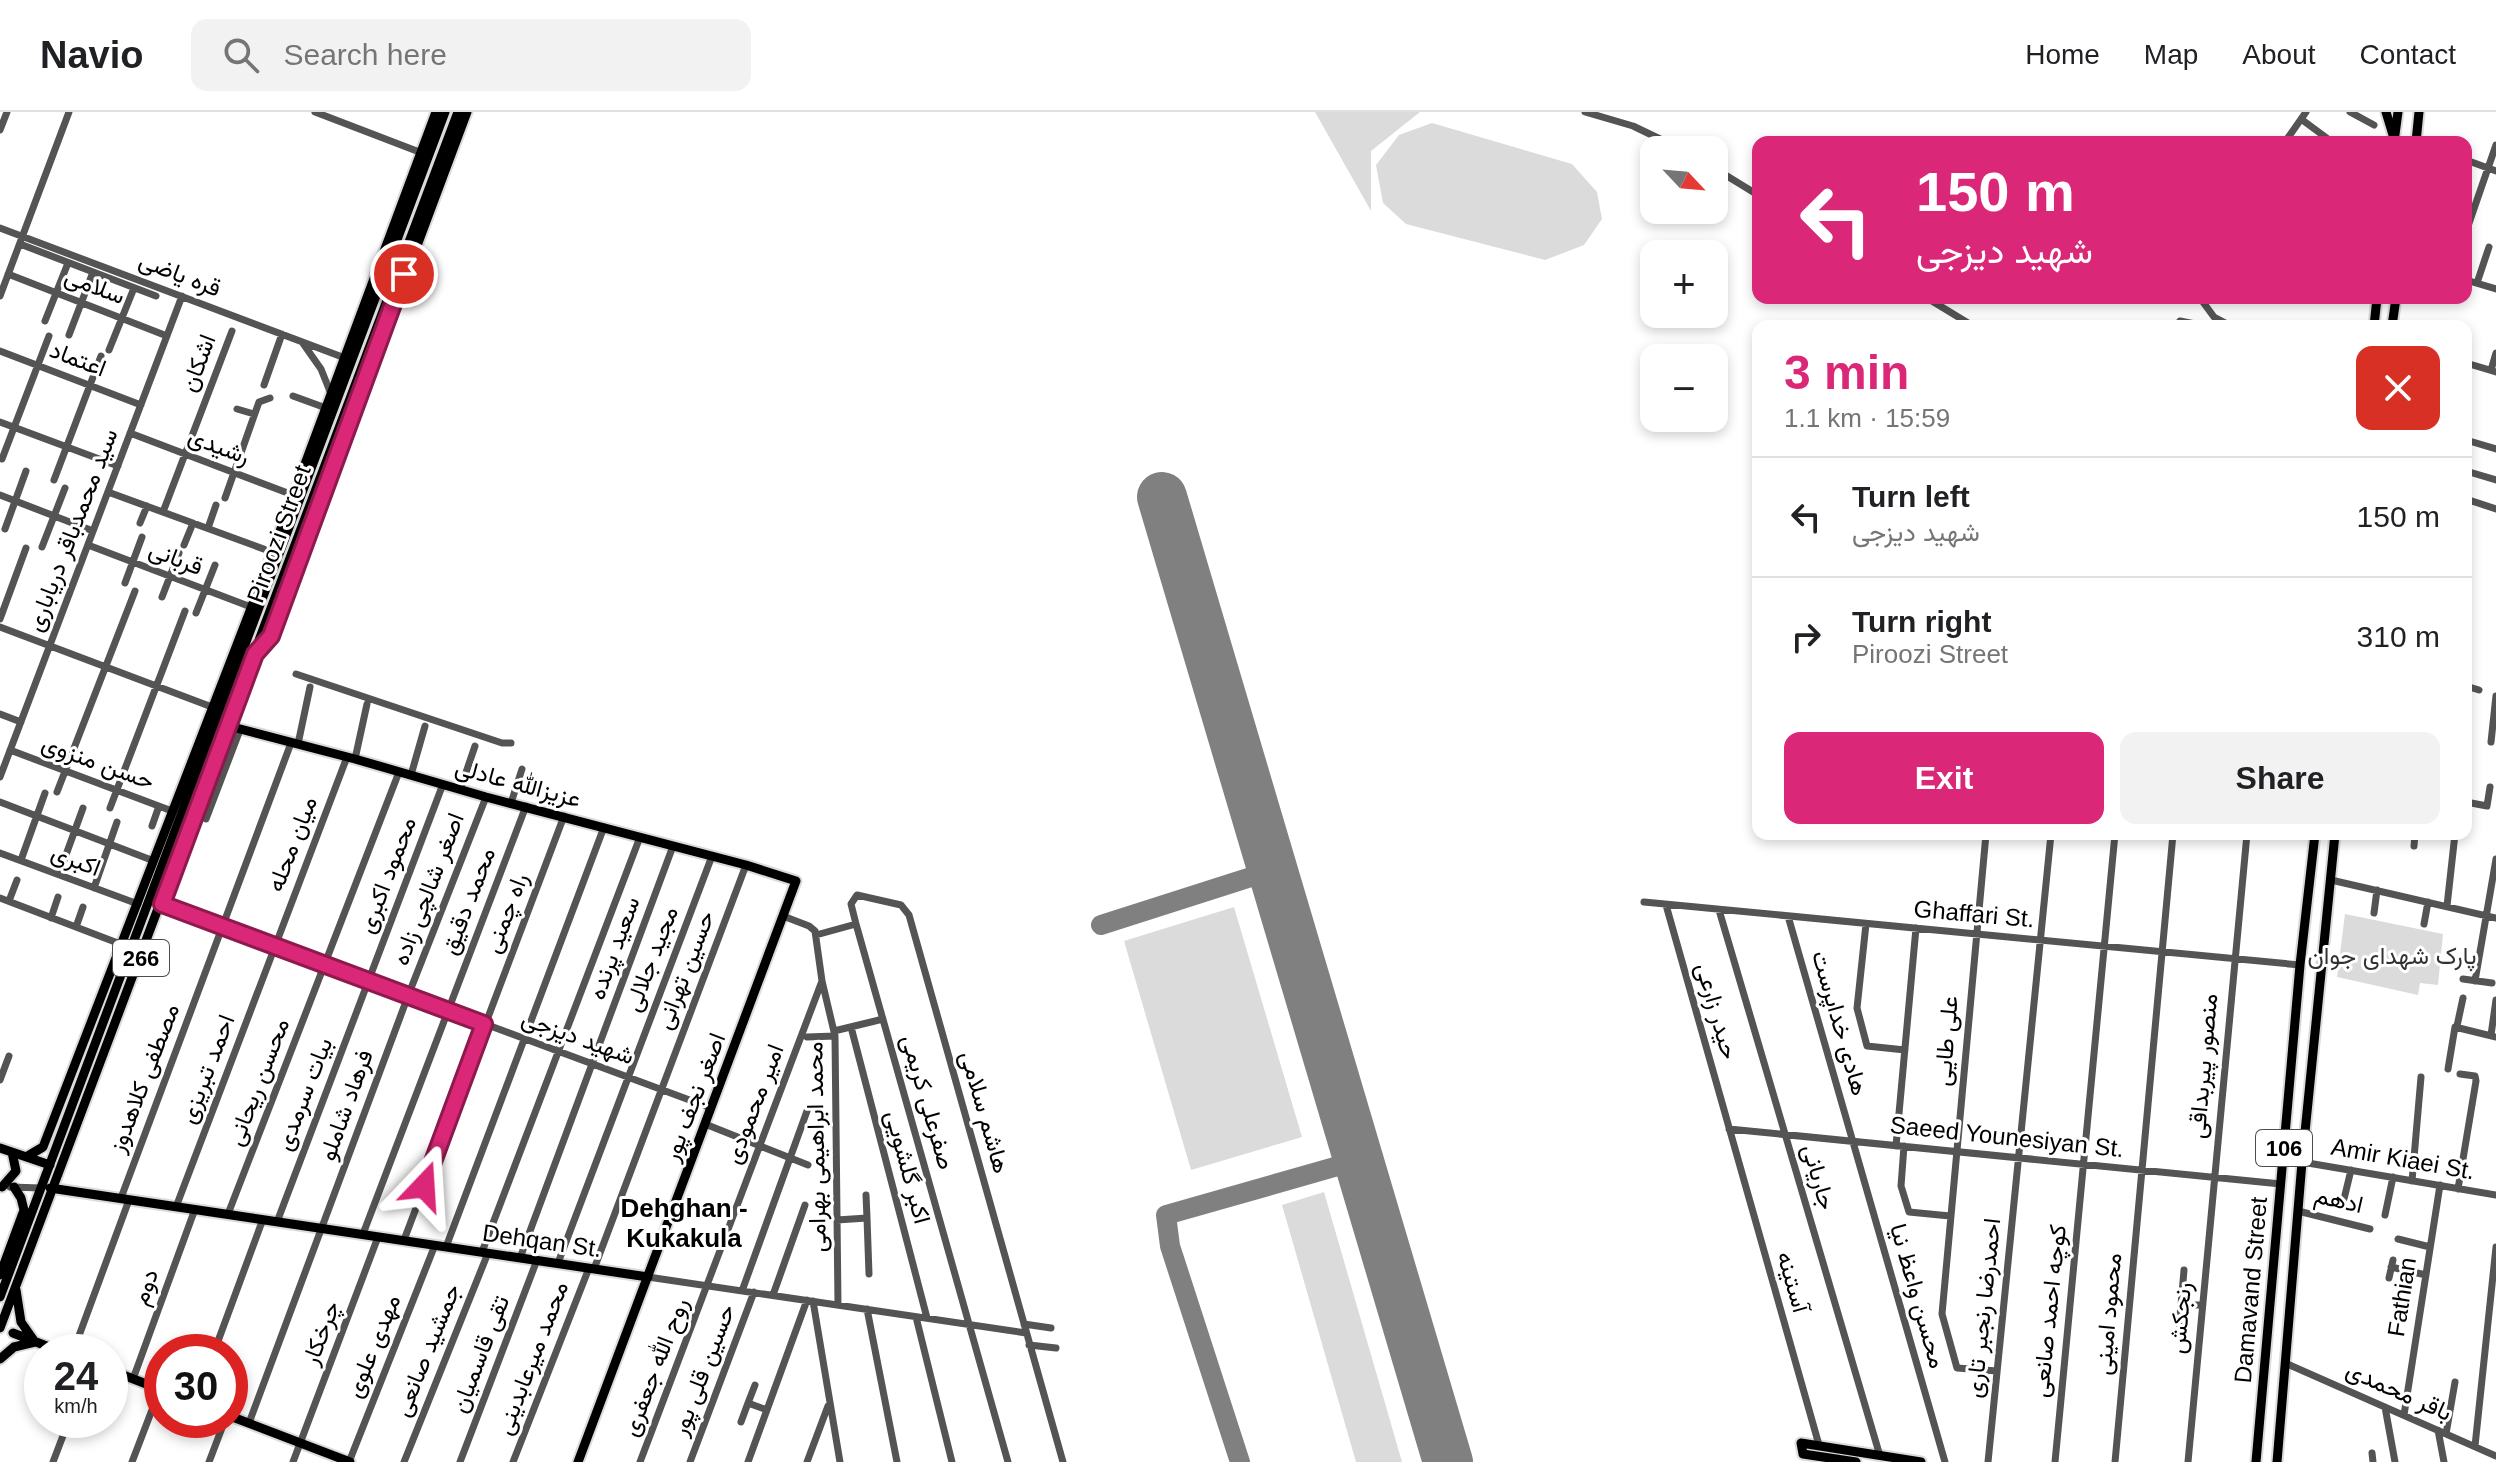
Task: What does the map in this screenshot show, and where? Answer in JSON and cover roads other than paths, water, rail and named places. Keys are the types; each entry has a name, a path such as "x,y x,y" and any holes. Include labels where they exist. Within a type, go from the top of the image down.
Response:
{"main road":[{"path":"425,155 436,112"},
{"path":"26,1157 43,1147 96,1014 128,946 138,904 172,811 331,395 349,359 425,155 445,112"},
{"name":"Piroozi Street","path":"0,1297 162,904 458,112"},
{"path":"255,654 271,636 467,112"},
{"path":"2386,112 2393,136"},
{"path":"2395,136 2398,112"},
{"path":"2417,136 2419,112"},
{"path":"404,274 406,251"},
{"path":"349,359 363,364"},
{"name":"Piroozi Street","path":"0,1328 47,1188 50,1165 101,1031 128,946 195,781 349,359"},
{"name":"عزیزالله عادلی","path":"216,722 796,881"},
{"path":"195,781 206,785"},
{"name":"Damavand Street","path":"2256,1462 2300,965 2314,840"},
{"name":"Damavand Street","path":"2277,1462 2302,1162 2334,840"},
{"name":"اصغر نجف پور","path":"578,1462 796,881"},
{"path":"96,1014 101,1031"},
{"path":"74,1068 91,1057"},
{"path":"0,1148 50,1165"},
{"path":"1,1187 16,1171 12,1152"},
{"path":"0,1275 4,1252 24,1210 14,1187"},
{"name":"Dehqan St.","path":"47,1188 648,1277"},
{"path":"16,1286 21,1322 29,1334"},
{"path":"13,1333 24,1338"},
{"path":"0,1359 14,1347 24,1345"},
{"path":"128,1377 144,1383"},
{"path":"249,1423 349,1462"},
{"path":"1856,1462 1826,1460 1803,1454 1801,1443 1881,1459 1921,1462"}],"street":[{"path":"0,130 7,112"},
{"path":"1,293 69,112"},
{"path":"315,112 333,115 425,155"},
{"path":"1585,112 1633,126 1654,136"},
{"path":"2350,112 2374,125"},
{"path":"2289,136 2303,114 2325,136"},
{"path":"2472,217 2492,170 2496,145"},
{"path":"2472,162 2492,170"},
{"path":"1728,177 1752,191"},
{"name":"قره یاضی","path":"0,228 21,240 349,359"},
{"path":"21,240 68,263 156,296"},
{"path":"2477,283 2489,247"},
{"path":"45,321 68,263"},
{"path":"69,335 93,272"},
{"name":"سلامی","path":"8,274 167,336"},
{"path":"2472,282 2496,289"},
{"path":"109,350 134,288"},
{"name":"سید محمدباقر دریاباری","path":"0,777 182,296"},
{"path":"1937,304 1963,320"},
{"path":"2204,304 2219,320"},
{"name":"اشکان","path":"163,512 232,331"},
{"path":"264,385 282,334"},
{"path":"2,459 49,336"},
{"path":"300,341 321,369 331,395"},
{"name":"اعتماد","path":"0,351 141,405"},
{"path":"2472,366 2494,371 2496,353"},
{"path":"54,480 101,356"},
{"path":"293,396 326,408"},
{"path":"225,498 259,402 270,398"},
{"path":"237,409 254,414"},
{"path":"0,422 118,466"},
{"name":"رشیدی","path":"130,433 293,495"},
{"path":"2472,443 2496,449"},
{"path":"5,529 26,471"},
{"path":"2472,473 2496,480"},
{"path":"42,547 65,488"},
{"path":"108,492 272,552"},
{"path":"0,495 93,531"},
{"path":"2472,502 2496,509"},
{"path":"208,528 216,505"},
{"path":"140,523 147,506"},
{"path":"184,545 193,523"},
{"path":"125,583 142,537"},
{"name":"قربانی","path":"88,545 251,607"},
{"path":"0,619 26,548"},
{"path":"162,597 179,553"},
{"path":"196,613 215,565"},
{"path":"57,792 135,591"},
{"path":"110,808 185,611"},
{"path":"0,627 212,707"},
{"path":"296,674 502,743 511,743"},
{"name":"مصطفی کلاهدوز","path":"79,1334 222,927 294,743 310,687"},
{"path":"2472,688 2479,690"},
{"path":"2491,742 2496,696"},
{"name":"میان محله","path":"275,946 351,758 367,704"},
{"path":"0,714 21,722"},
{"path":"411,775 425,726"},
{"path":"206,819 240,730"},
{"path":"460,790 475,746"},
{"name":"حسن منزوی","path":"10,750 172,811"},
{"path":"511,803 522,769"},
{"name":"محسن ریحانی","path":"228,1214 399,772"},
{"name":"محمود اکبری","path":"368,981 443,784"},
{"path":"2472,803 2487,806 2490,787"},
{"path":"21,860 45,793"},
{"name":"اصغر شالچی زاده","path":"408,996 486,797"},
{"path":"0,802 154,861"},
{"path":"152,826 159,806"},
{"name":"محمد دقیق","path":"363,1234 526,806"},
{"path":"59,874 83,808"},
{"name":"راه چمنی","path":"404,1240 564,816"},
{"path":"94,888 117,822"},
{"path":"446,1247 604,827"},
{"name":"جمشید صانعی","path":"404,1462 640,837"},
{"name":"علی طایی","path":"1985,840 1942,1314 1957,1368 1997,1371"},
{"name":"احمدرضا رنجبر تاری","path":"1988,1462 2050,840"},
{"name":"کوچه احمد صانعی","path":"2055,1462 2114,840"},
{"name":"محمود امینی","path":"2115,1462 2172,840"},
{"name":"منصور پیربداقی","path":"2213,1177 2246,840"},
{"path":"2414,840 2414,846"},
{"path":"2447,906 2454,840"},
{"name":"سعید پرنده","path":"520,1258 673,846"},
{"name":"اکبری","path":"0,853 138,904"},
{"name":"مجید جلالی","path":"558,1263 712,856"},
{"path":"2475,981 2496,859"},
{"name":"حسین تهرانی","path":"592,1268 746,865"},
{"path":"9,901 17,880"},
{"path":"2331,880 2496,918"},
{"path":"2374,913 2377,890"},
{"name":"صفرعلی کریمی","path":"901,905 859,895 852,898 851,904 1008,1462"},
{"path":"51,918 58,897"},
{"path":"0,898 128,946"},
{"name":"Ghaffari St.","path":"1644,902 2300,965"},
{"path":"2424,924 2428,902"},
{"name":"شهید دیزجی","path":"162,904 711,1108"},
{"name":"هاشم سلامی","path":"901,905 909,915 1063,1462"},
{"name":"حیدر زارعی","path":"1666,905 1729,1129"},
{"path":"76,927 83,907"},
{"name":"جاریانی","path":"1719,910 1881,1459"},
{"path":"783,916 811,927 816,935 856,924"},
{"name":"هادی خداپرست","path":"1788,916 1853,1141"},
{"path":"1866,924 1857,1008 1867,1046 1905,1050"},
{"path":"1916,928 1905,1050 1901,1186 1909,1212 1950,1216"},
{"name":"محمد ابراهیمی بهرامی","path":"816,935 822,981 835,1033 838,1305"},
{"name":"احمد تبریزی","path":"176,1207 275,946"},
{"path":"2463,979 2492,983"},
{"name":"بیات سرمدی","path":"277,1222 368,981"},
{"name":"امیر محمودی","path":"707,1285 822,981"},
{"name":"فرهاد شاملو","path":"249,1423 408,996"},
{"path":"2448,1069 2453,1029 2457,1026 2463,998"},
{"path":"2457,1026 2494,1036 2496,1000"},
{"path":"807,1037 835,1033 883,1019"},
{"name":"اکبر گلشویی","path":"851,1027 927,1318"},
{"path":"0,1080 9,1056"},
{"path":"2458,1189 2476,1081 2475,1076 2460,1074"},
{"path":"2412,1181 2421,1077"},
{"path":"742,1291 807,1111"},
{"path":"705,1124 808,1165"},
{"name":"Saeed Younesiyan St.","path":"1729,1129 2281,1184"},
{"name":"آستینه","path":"1729,1129 1819,1445"},
{"name":"محسن واعظ نیا","path":"1853,1141 1945,1462"},
{"name":"Amir Kiaei St.","path":"2302,1162 2496,1195"},
{"path":"2344,1199 2351,1170"},
{"name":"رنجکش","path":"2188,1462 2213,1177"},
{"path":"2385,1215 2393,1177"},
{"name":"Fathian","path":"2404,1415 2440,1185"},
{"path":"1,1187 47,1188"},
{"path":"866,1195 869,1274"},
{"path":"773,1295 805,1205"},
{"name":"دوم","path":"133,1379 195,1209"},
{"name":"ادهم","path":"2298,1211 2370,1229"},
{"path":"837,1220 867,1218"},
{"path":"221,1334 263,1219"},
{"name":"چرخکار","path":"294,1461 378,1237"},
{"path":"2398,1239 2430,1247"},
{"name":"مهدی علوی","path":"349,1462 435,1245"},
{"path":"2475,1446 2496,1247"},
{"name":"تقی قاسمیان","path":"460,1462 537,1260"},
{"path":"2389,1278 2392,1264 2426,1275"},
{"name":"محمد میرعابدینی","path":"513,1462 592,1268"},
{"path":"2179,1324 2184,1270"},
{"name":"Dehqan St.","path":"648,1277 970,1325 1051,1328"},
{"name":"روح الله جعفری","path":"640,1462 707,1285"},
{"name":"حسین قلی پور","path":"690,1462 754,1292"},
{"path":"810,1301 840,1462"},
{"path":"748,1462 810,1301"},
{"path":"2181,1305 2202,1305"},
{"path":"867,1309 897,1462"},
{"path":"916,1317 952,1462"},
{"path":"1029,1345 1056,1348"},
{"name":"باقر محمدی","path":"2285,1363 2496,1456"},
{"path":"2444,1462 2442,1432 2455,1382"},
{"path":"741,1422 755,1385"},
{"path":"748,1403 767,1410"},
{"path":"807,1462 829,1404"},
{"path":"2385,1407 2395,1462"},
{"path":"132,1462 144,1432"},
{"path":"53,1462 62,1438"},
{"path":"209,1462 218,1438"}],"district":[{"name":"Dehghan - Kukakula","path":"684,1223"}],"park label":[{"name":"پارک شهدای جوان","path":"2392,956"}]}
